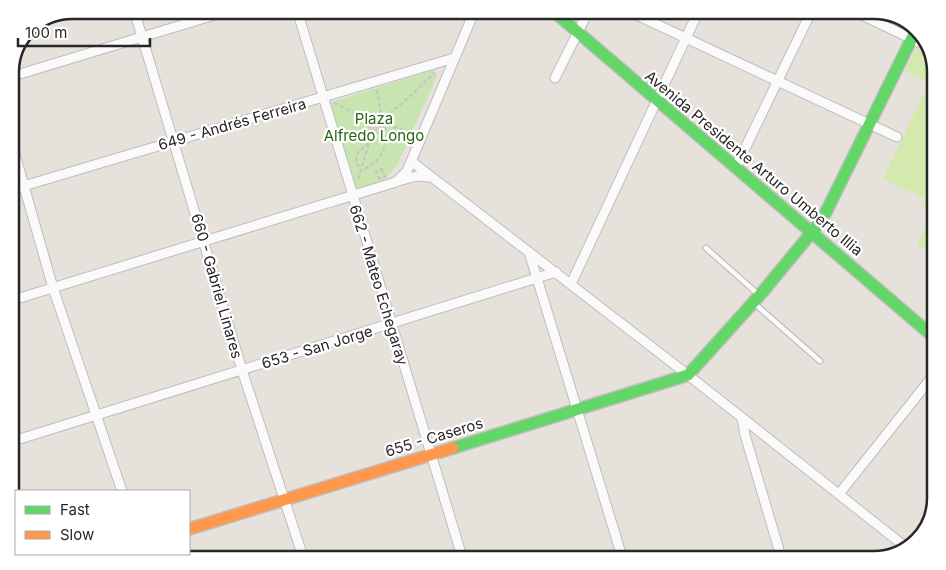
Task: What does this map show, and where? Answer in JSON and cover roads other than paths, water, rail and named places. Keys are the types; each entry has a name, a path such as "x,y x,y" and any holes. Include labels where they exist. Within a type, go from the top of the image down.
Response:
{"street":[{"name":"660 - Gabriel Linares","path":"137,19 242,370 301,551"},
{"path":"19,74 200,19"},
{"name":"662 - Mateo Echegaray","path":"300,19 460,551"},
{"path":"396,182 402,177 411,161 471,19"},
{"name":"Avenida Presidente Arturo Umberto Illia","path":"562,19 927,331"},
{"path":"555,78 585,19"},
{"path":"645,19 897,137"},
{"path":"571,284 695,19"},
{"path":"736,167 808,19"},
{"path":"875,19 909,32"},
{"path":"688,374 757,299 822,220 913,36"},
{"name":"649 - Andrés Ferreira","path":"19,188 454,58"},
{"path":"411,161 688,374 901,544"},
{"path":"19,166 53,288 122,490"},
{"path":"19,298 396,182 423,176 432,178"},
{"path":"529,252 620,551"},
{"name":"653 - San Jorge","path":"19,439 556,272"},
{"name":"655 - Caseros","path":"190,529 688,374"},
{"path":"839,494 927,383"},
{"path":"742,418 745,435 779,551"}],"lane":[{"path":"706,248 820,361"}],"park label":[{"name":"Plaza Alfredo Longo","path":"374,126"}]}
